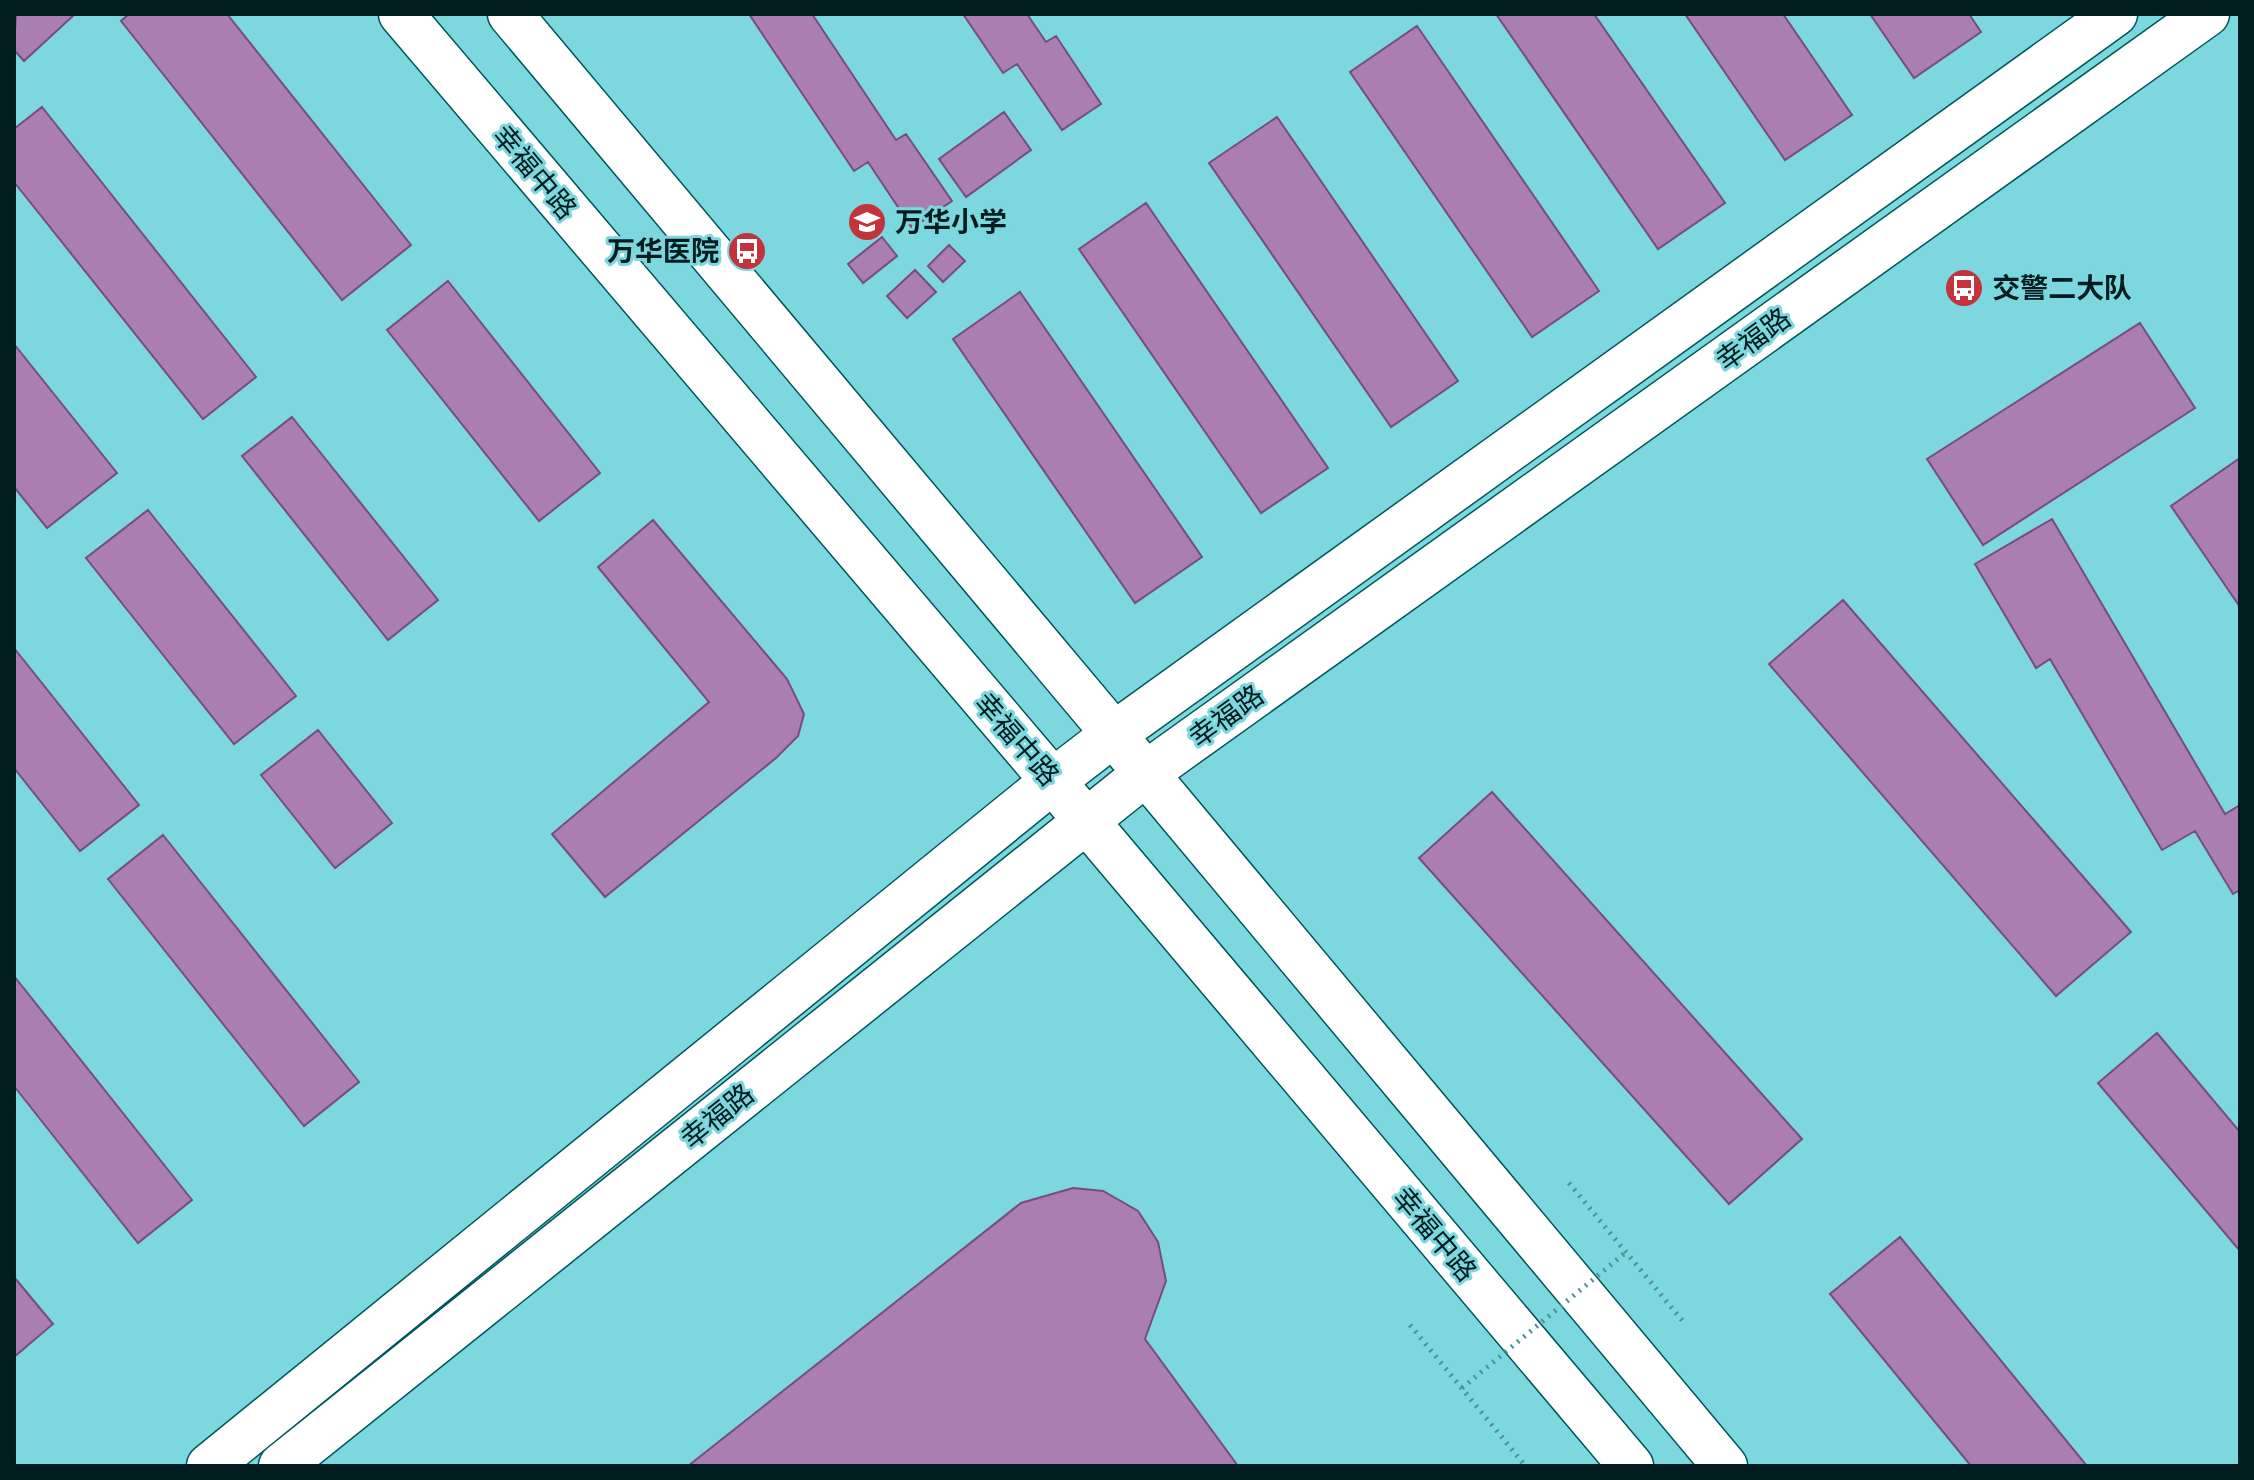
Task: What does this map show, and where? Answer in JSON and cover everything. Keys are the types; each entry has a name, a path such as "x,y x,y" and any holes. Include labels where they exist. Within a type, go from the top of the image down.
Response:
{"main road":[{"name":"幸福中路","path":"401,14 1631,1466"},
{"path":"510,14 1725,1466"},
{"name":"幸福路","path":"281,1466 1145,774 2207,14"},
{"name":"幸福路","path":"209,1466 1114,734 2093,20"}],"path":[{"path":"1569,1183 1686,1325"},
{"path":"1462,1388 1625,1253"},
{"path":"1410,1325 1523,1463"}],"building":[{"path":"16,14 75,14 24,61 14,50"},
{"path":"129,14 227,14 411,245 342,300 121,21"},
{"path":"749,14 812,14 896,140 906,134 952,201 912,228 868,162 854,171"},
{"path":"963,14 1027,14 1046,42 1056,36 1101,104 1062,130 1017,64 1003,73"},
{"path":"1496,14 1594,14 1725,203 1658,249"},
{"path":"1685,14 1783,14 1852,115 1785,160"},
{"path":"1870,14 1969,14 1981,32 1914,78"},
{"path":"1417,26 1599,291 1532,337 1350,72"},
{"path":"42,107 256,377 203,419 14,182 14,129"},
{"path":"1004,112 1031,150 966,197 939,159"},
{"path":"1277,117 1458,381 1391,427 1209,163"},
{"path":"1146,203 1328,468 1261,513 1079,249"},
{"path":"882,237 897,256 863,283 848,264"},
{"path":"949,245 965,261 943,282 928,266"},
{"path":"915,270 936,292 907,318 887,296"},
{"path":"448,281 600,473 539,521 387,330"},
{"path":"1020,292 1202,557 1135,603 953,339"},
{"path":"2140,323 2195,408 1983,545 1927,459"},
{"path":"14,344 117,473 47,528 14,487"},
{"path":"292,417 438,600 388,640 242,456"},
{"path":"2240,458 2240,607 2171,506"},
{"path":"148,510 296,696 234,744 86,558"},
{"path":"2052,519 2225,814 2240,805 2240,890 2233,894 2195,831 2162,850 2050,659 2036,668 1975,564"},
{"path":"653,520 787,679 804,714 798,736 776,758 605,897 552,834 709,702 598,567"},
{"path":"1843,600 2131,932 2056,996 1769,664"},
{"path":"14,648 139,805 80,851 14,768"},
{"path":"318,730 392,823 335,868 261,775"},
{"path":"1492,792 1802,1139 1729,1204 1419,858"},
{"path":"163,835 359,1082 304,1126 108,879"},
{"path":"14,976 192,1200 138,1243 14,1086"},
{"path":"2157,1033 2240,1132 2240,1251 2098,1083"},
{"path":"1073,1188 1103,1191 1138,1211 1158,1242 1166,1281 1145,1339 1238,1466 688,1466 1021,1203"},
{"path":"1900,1237 2087,1466 1971,1466 1830,1294"},
{"path":"14,1277 53,1324 14,1357"}],"place":[{"name":"万华小学","path":"867,222"},
{"name":"万华医院","path":"747,251"},
{"name":"交警二大队","path":"1964,288"}]}
